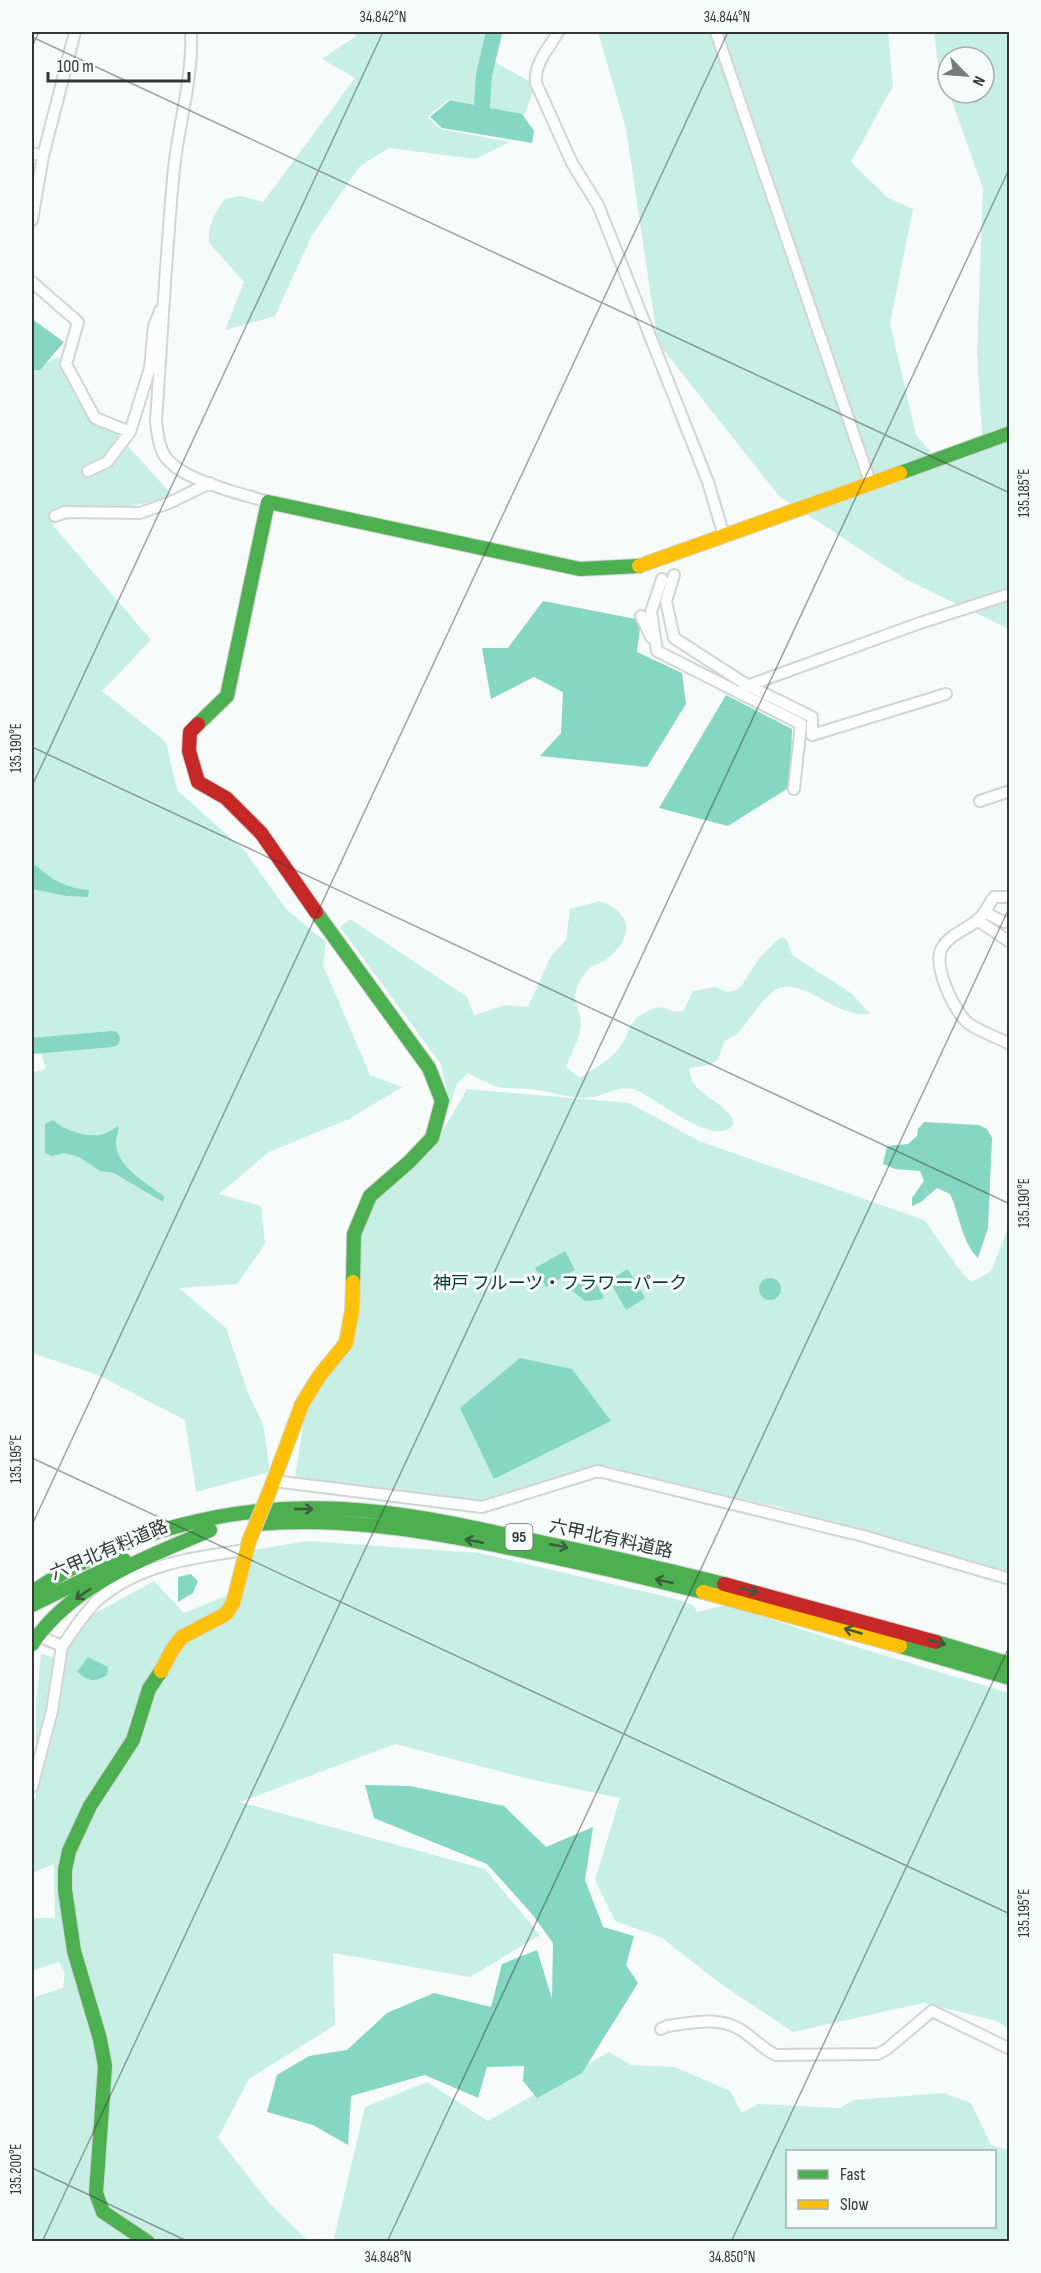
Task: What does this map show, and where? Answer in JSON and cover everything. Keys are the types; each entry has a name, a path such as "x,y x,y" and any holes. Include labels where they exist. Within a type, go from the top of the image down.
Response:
{"main road":[{"path":"148,2241 103,2212 96,2193 105,2066 100,2039 74,1951 65,1890 65,1870 69,1851 90,1806 133,1740 149,1689 182,1637 226,1614 233,1603 248,1546 302,1404 320,1375 346,1343 352,1310 354,1234 370,1196 409,1162 432,1138 442,1101 429,1068 261,833 226,798 198,782 189,751 190,732 227,696 268,502 580,569 642,566 1010,433"},
{"name":"六甲北有料道路","path":"32,1592 81,1562 125,1542 170,1527 280,1509 343,1510 442,1523 611,1556 805,1604 1010,1664"},
{"name":"六甲北有料道路","path":"32,1605 133,1556 210,1530 278,1521 329,1521 440,1534 610,1568 801,1616 1010,1678"},
{"path":"37,1641 46,1623 82,1593 129,1566 210,1530"}],"street":[{"path":"32,220 43,156 75,32"},
{"path":"191,32 190,63 167,237 156,421 158,439 164,454 174,467 210,483 268,502"},
{"path":"558,32 541,58 535,73 536,83 572,163 598,205 708,482 724,536"},
{"path":"716,32 870,483"},
{"path":"32,153 43,156"},
{"path":"32,282 78,322 66,364 94,418 130,432"},
{"path":"88,471 107,462 130,432 150,368 154,326 164,302"},
{"path":"55,516 65,512 141,513 169,503 210,483"},
{"path":"674,575 666,601 674,638 742,687 801,724 794,789"},
{"path":"657,651 651,612 662,579"},
{"path":"742,687 909,627 1010,594"},
{"path":"641,616 657,651 812,717 812,735 946,694"},
{"path":"980,801 1010,791"},
{"path":"1010,897 994,897 980,916 949,939 942,947 938,957 940,971 958,1010 968,1022 1010,1044"},
{"path":"980,916 1004,922"},
{"path":"980,916 1010,942"},
{"path":"272,1486 482,1507 598,1471 863,1536 1010,1579"},
{"path":"32,1787 52,1711 62,1646 97,1600 122,1580 169,1564 248,1546"},
{"path":"37,1641 62,1646"},
{"path":"661,2029 667,2026 710,2021 741,2030 761,2048 776,2055 878,2054 932,2011 1010,2049"}],"green space":[{"path":"354,32 504,32 495,62 536,85 524,115 449,99 427,117 441,129 510,142 476,159 389,148 360,166 312,235 275,316 225,330 244,282 210,244 209,232 212,220 225,199 241,196 263,202 355,78 322,59 356,36"},
{"path":"598,32 888,32 893,86 851,162 888,198 913,209 890,323 916,435 935,457 967,458 982,434 977,354 983,188 953,105 996,105 996,45 936,45 936,48 934,32 1009,32 1009,629 907,580 779,496 658,343 626,129"},
{"path":"58,357 96,411 174,497 51,523 151,640 102,691 166,742 177,790 245,851 286,909 326,942 323,965 370,1075 402,1087 349,1119 269,1152 219,1194 261,1206 265,1244 237,1284 179,1288 226,1328 248,1393 263,1424 270,1472 196,1492 185,1420 98,1375 32,1353 32,1072 46,1069 40,1050 32,1050 32,371"},
{"path":"600,901 619,912 626,927 622,942 616,951 607,959 588,969 577,987 575,995 581,1028 566,1067 580,1078 620,1048 632,1024 643,1014 656,1008 683,1011 693,991 715,987 728,992 736,990 742,985 760,957 781,937 787,940 792,955 851,993 870,1014 847,1011 793,987 783,987 771,993 738,1033 726,1040 717,1060 708,1065 690,1068 695,1085 730,1115 734,1123 727,1130 716,1131 702,1128 631,1089 624,1088 584,1098 530,1089 498,1087 468,1073 457,1084 450,1104 441,1064 340,927 350,919 467,997 474,1015 505,1005 528,1007 551,956 566,940 570,909"},
{"name":"神戸 フルーツ・フラワーパーク","path":"467,1089 629,1103 699,1141 924,1220 963,1274 972,1282 991,1271 1007,1231 1009,1232 1009,1573 778,1507 592,1466 480,1501 295,1478 306,1406 348,1344 358,1234 373,1201 436,1142"},
{"path":"308,1541 479,1553 672,1598 693,1605 697,1612 727,1605 1009,1693 1009,2029 997,2021 923,2003 793,2032 721,1984 662,1938 615,1921 595,1880 620,1798 529,1779 395,1744 240,1802 485,1869 540,1935 470,1977 333,1953 335,2025 249,2079 218,2138 270,2204 308,2241 32,2241 32,1998 63,1988 65,1973 59,1962 32,1971 32,1918 55,1918 54,1864 32,1873 32,1801 36,1797 36,1704 41,1654 56,1658 72,1626 154,1581 184,1613 243,1589 254,1550"},
{"path":"609,2052 631,2065 675,2067 730,2091 742,2113 758,2104 840,2108 854,2100 944,2093 971,2103 991,2145 1009,2150 1009,2241 333,2242 365,2107 427,2082 488,2121"}],"shaded area":[{"path":"450,100 522,114 534,131 532,143 442,128 430,117"},
{"path":"32,319 64,342 40,370 32,370"},
{"path":"543,601 641,620 637,652 682,673 686,704 647,767 540,756 561,733 563,692 534,677 491,699 482,648 508,648"},
{"path":"726,695 792,729 790,787 728,826 659,808"},
{"path":"36,865 60,883 89,890 88,897 67,896 32,889 32,867"},
{"path":"53,1120 68,1130 87,1135 102,1134 118,1126 116,1145 122,1160 134,1174 164,1196 163,1202 114,1173 100,1171 79,1157 64,1153 52,1156 45,1153 45,1124"},
{"path":"924,1122 979,1125 987,1129 992,1138 988,1228 978,1258 964,1236 950,1194 937,1188 921,1202 912,1206 912,1198 924,1181 920,1171 895,1169 883,1164 887,1146 908,1144 917,1136 918,1129"},
{"path":"565,1251 575,1270 546,1287 535,1268"},
{"path":"628,1269 645,1298 626,1310 609,1280"},
{"path":"770,1278 778,1281 781,1289 778,1297 770,1300 762,1297 759,1289 762,1281"},
{"path":"588,1279 590,1283 595,1281 604,1298 585,1301 569,1288"},
{"path":"520,1358 572,1369 611,1421 494,1479 460,1408"},
{"path":"191,1574 198,1581 193,1593 178,1602 178,1577"},
{"path":"88,1657 108,1667 107,1675 92,1680 77,1672"},
{"path":"365,1785 410,1786 504,1806 546,1847 593,1827 585,1880 603,1927 634,1936 626,1965 638,1983 582,2073 537,2098 523,2081 524,2066 487,2067 478,2098 425,2075 351,2096 348,2145 313,2125 267,2112 277,2075 309,2056 347,2050 387,2013 434,1993 491,2007 502,1964 537,1950 552,1999 553,1943 532,1914 487,1864 374,1818"}],"waterway":[{"path":"482,106 484,75 494,32"},
{"path":"32,1046 112,1039"}],"traffic: fast":[{"path":"900,473 1010,433"},
{"path":"198,724 227,696 268,502 580,569 639,566"},
{"path":"316,912 429,1068 442,1101 432,1138 409,1162 370,1196 354,1234 353,1282"},
{"path":"32,1592 104,1552 141,1537 180,1525 219,1517 301,1508 387,1513 477,1528 724,1584"},
{"path":"256,1524 346,1523 435,1534 547,1556 703,1592"},
{"path":"32,1644 49,1623 89,1589 136,1563 210,1530"},
{"path":"32,1605 124,1560"},
{"path":"936,1642 1010,1664"},
{"path":"900,1646 1010,1678"},
{"path":"148,2242 103,2212 96,2193 105,2066 100,2039 74,1951 65,1890 65,1870 69,1851 90,1806 133,1740 149,1689 161,1671"}],"traffic: slow":[{"path":"639,566 900,473"},
{"path":"270,1490 302,1404 320,1375 346,1343 352,1310 353,1282"},
{"path":"249,1541 270,1490"},
{"path":"161,1671 182,1637 226,1614 233,1603 249,1541"},
{"path":"703,1592 900,1646"}],"traffic: jam":[{"path":"198,724 190,732 189,751 198,782 226,798 261,833 316,912"},
{"path":"724,1584 936,1642"}]}
